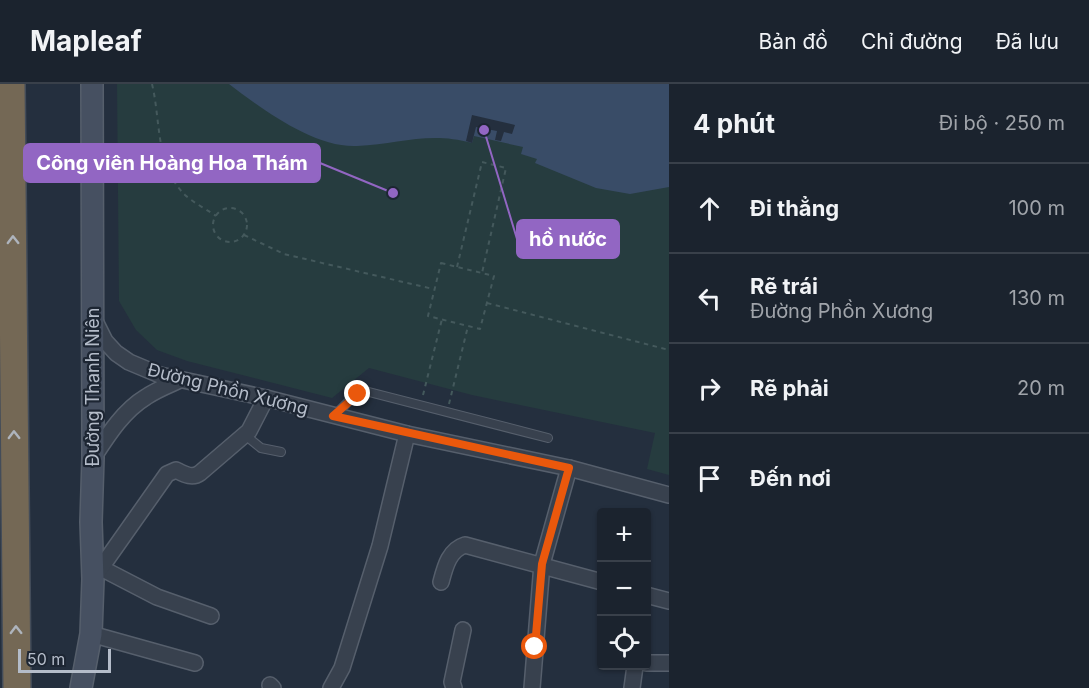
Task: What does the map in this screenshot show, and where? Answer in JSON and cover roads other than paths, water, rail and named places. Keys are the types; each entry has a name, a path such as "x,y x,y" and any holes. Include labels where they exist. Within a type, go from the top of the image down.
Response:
{"highway":[{"path":"11,84 17,688"}],"street":[{"name":"Đường Thanh Niên","path":"81,688 91,634 97,573 91,522 93,458 92,84"},
{"name":"Đường Phồn Xương","path":"91,314 105,341 116,353 129,362 160,375 266,398 407,434 569,468 669,495"},
{"path":"93,458 112,430 135,405 147,396 180,380"},
{"path":"210,616 97,573 167,474 176,470 196,476 245,435 266,398"},
{"path":"331,688 342,668 380,546 407,434"},
{"path":"532,688 542,564 569,468"},
{"path":"441,582 451,554 465,545 597,580"},
{"path":"651,596 669,601"},
{"path":"454,688 452,682 463,630"},
{"path":"91,634 195,663"},
{"path":"651,663 669,663"},
{"path":"632,688 634,670"}],"lane":[{"path":"333,416 351,399 365,392 548,438"},
{"path":"245,435 261,448 280,452"}],"water":[{"path":"229,84 669,84 669,187 630,194 596,188 535,163 537,159 521,154 523,147 474,136 472,143 428,138 372,145 341,145 324,141 289,125"}],"place":[{"name":"hồ nước","path":"484,130"},
{"name":"Công viên Hoàng Hoa Thám","path":"393,193"}]}
